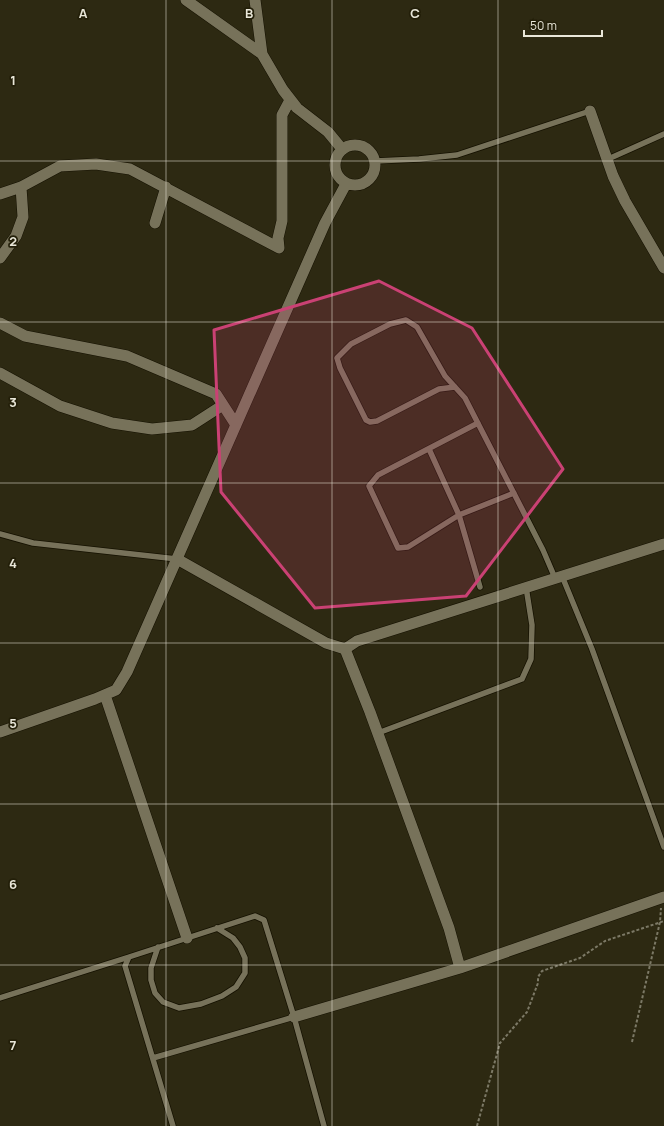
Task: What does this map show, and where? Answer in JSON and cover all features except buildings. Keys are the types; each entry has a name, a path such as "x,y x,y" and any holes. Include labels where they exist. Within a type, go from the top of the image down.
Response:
{"street":[{"path":"186,0 262,54"},
{"path":"255,0 262,54 283,90 297,108 328,132 342,149"},
{"path":"0,194 21,187 60,166 96,164 130,169 279,248 278,238 282,221 282,115 290,100"},
{"path":"590,111 606,160 613,176 625,201 664,268"},
{"path":"359,145 370,151 375,162 374,173 367,182 357,186 346,184 337,176 334,165 338,154 342,149 347,146 359,145"},
{"path":"0,732 116,690 127,672 325,223 346,184"},
{"path":"0,258 16,236 23,217 21,187"},
{"path":"155,223 166,187"},
{"path":"0,323 25,336 127,356 216,394 236,425"},
{"path":"0,372 60,406 112,423 152,429 192,425 223,405"},
{"path":"345,650 357,641 664,544"},
{"path":"177,559 326,643 345,650 378,732 449,928 460,968"},
{"path":"105,695 188,938"},
{"path":"294,1016 460,968 664,896"}],"lane":[{"path":"375,162 419,160 457,155 590,111"},
{"path":"606,160 664,134"},
{"path":"455,387 439,389 377,421 370,422 366,420 340,368 337,358 351,344 390,324 406,320 417,327 445,376 455,387 465,398 558,577 592,649 664,847"},
{"path":"478,423 378,475 369,486 398,548 408,547 459,515 514,493"},
{"path":"429,449 459,515 480,586"},
{"path":"0,534 32,543 177,559"},
{"path":"378,732 522,680 531,659 532,625 526,588"},
{"path":"0,998 255,916 264,920 294,1016 324,1126"},
{"path":"158,947 151,968 151,980 155,993 163,1002 179,1008 201,1004 222,996 236,987 245,973 246,958 240,946 233,938 217,928"},
{"path":"129,957 125,966 173,1126"},
{"path":"153,1058 294,1016"}],"path":[{"path":"632,1042 660,922 664,896"},
{"path":"477,1126 500,1043 526,1012 538,983 538,977 542,971 580,958 605,941 664,921"}],"highlighted area":[{"path":"379,281 472,328 563,469 466,596 315,608 221,492 214,330"}]}
